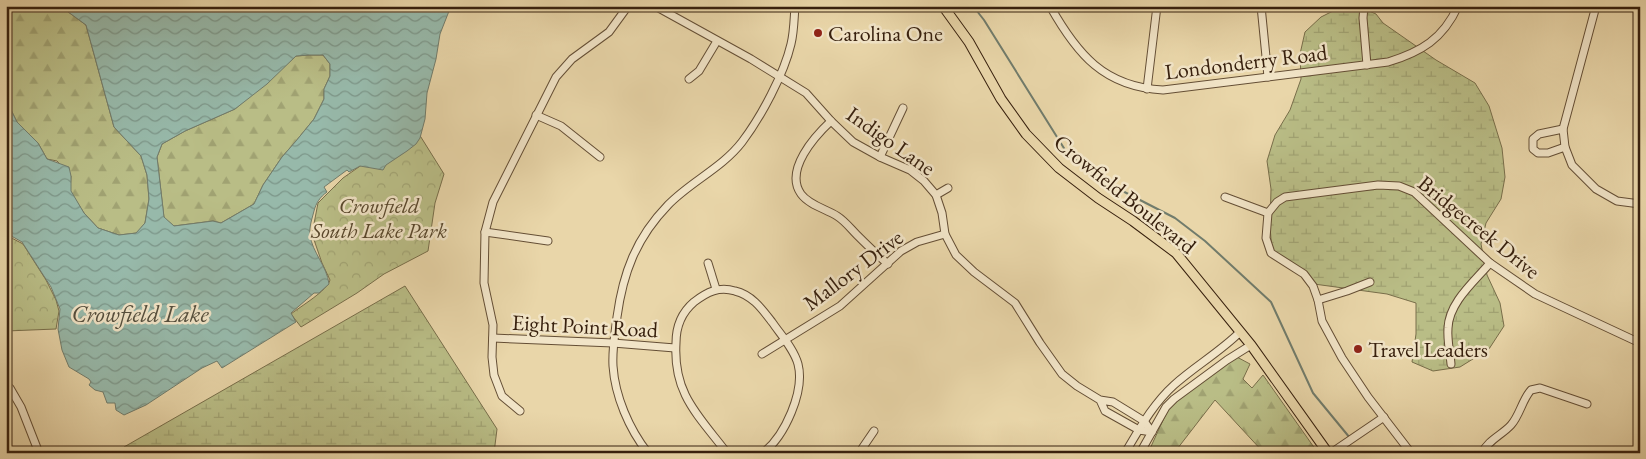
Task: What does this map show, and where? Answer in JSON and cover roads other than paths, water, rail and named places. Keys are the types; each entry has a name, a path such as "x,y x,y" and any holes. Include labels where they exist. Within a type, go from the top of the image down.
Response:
{"main road":[{"name":"Crowfield Boulevard","path":"943,6 969,42 1001,99 1026,134 1059,168 1176,254 1251,345 1329,453"}],"street":[{"path":"520,411 502,396 494,376 492,357 493,325 484,283 485,232 493,202 556,78 572,59 609,32 628,6"},
{"name":"Indigo Lane","path":"655,6 751,59 806,93 853,142 880,157 910,170 924,181 936,195 942,213 945,234 956,255 974,272 1015,303 1062,374 1100,400 1113,402 1144,421 1152,432"},
{"path":"648,453 627,418 613,367 613,343 624,278 631,260 644,237 668,204 713,170 742,142 779,77 792,42 795,6"},
{"name":"Londonderry Road","path":"1050,6 1066,35 1102,71 1118,80 1147,90 1194,87 1388,62 1410,56 1427,46 1442,32 1455,14 1458,6"},
{"path":"1147,90 1157,6"},
{"path":"1261,6 1268,77"},
{"path":"1364,6 1363,18 1367,66"},
{"path":"1596,6 1563,129 1565,147 1572,165 1596,189 1618,201 1640,204"},
{"path":"689,79 699,71 717,41"},
{"path":"880,157 903,108"},
{"path":"536,116 561,126 600,157"},
{"path":"831,121 818,134 802,156 796,181 801,194 811,202 838,216 872,251 888,264"},
{"path":"1563,129 1539,134 1533,139 1533,149 1538,153 1548,153 1565,147"},
{"name":"Bridgecreek Drive","path":"1268,213 1277,202 1285,197 1378,185 1399,186 1414,192 1490,263 1535,294 1640,343"},
{"path":"936,195 948,188"},
{"path":"1225,197 1268,213 1266,238 1271,253 1304,274 1318,300 1322,320 1342,358 1368,397 1411,453"},
{"path":"485,232 548,241"},
{"name":"Mallory Drive","path":"762,354 840,306 909,246 945,234"},
{"path":"708,263 716,289"},
{"path":"1451,364 1448,327 1451,313 1456,303 1490,263"},
{"path":"1318,300 1370,282"},
{"path":"727,453 688,402 681,388 677,374 675,348 676,328 682,317 703,294 716,289 734,290 746,295 762,308 785,340 798,363 800,382 786,426 764,453"},
{"path":"1125,453 1144,421 1158,402 1176,383 1231,342 1240,332"},
{"name":"Eight Point Road","path":"493,338 613,343 675,348"},
{"path":"1140,453 1166,407 1174,399 1251,345"},
{"path":"10,388 21,407 39,453"},
{"path":"1482,453 1488,445 1512,424 1522,403 1531,390 1540,388 1587,404"},
{"name":"Indigo Lane","path":"1100,400 1105,410 1139,430 1152,432"},
{"path":"1329,453 1384,417"},
{"path":"859,453 874,431"}],"water":[{"name":"Crowfield Lake","path":"60,6 451,6 440,34 427,93 425,119 420,138 416,144 386,165 383,170 360,166 349,172 347,170 324,187 327,192 316,205 310,235 328,277 329,284 319,293 314,293 291,313 296,322 222,368 217,361 202,368 146,405 124,415 116,410 115,403 107,403 103,392 95,390 89,385 91,382 89,379 69,367 62,350 58,329 60,309 51,287 22,242 6,233 6,100 17,122 38,143 47,159 69,167 71,191 84,213 98,228 119,235 136,233 145,223 149,199 147,175 141,156 114,127 86,25","holes":["323,55 330,64 330,76 324,89 324,99 314,119 282,157 263,185 254,204 221,223 213,221 174,226 164,217 157,157 162,144 185,131 235,109 267,84 296,56"]}],"waterway":[{"path":"973,6 984,20 1067,153 1105,182 1175,218 1205,241 1271,302 1313,393 1350,438"}],"place":[{"name":"Carolina One","path":"818,33"},
{"name":"Travel Leaders","path":"1358,349"}],"park label":[{"name":"Crowfield South Lake Park","path":"379,218"}]}
